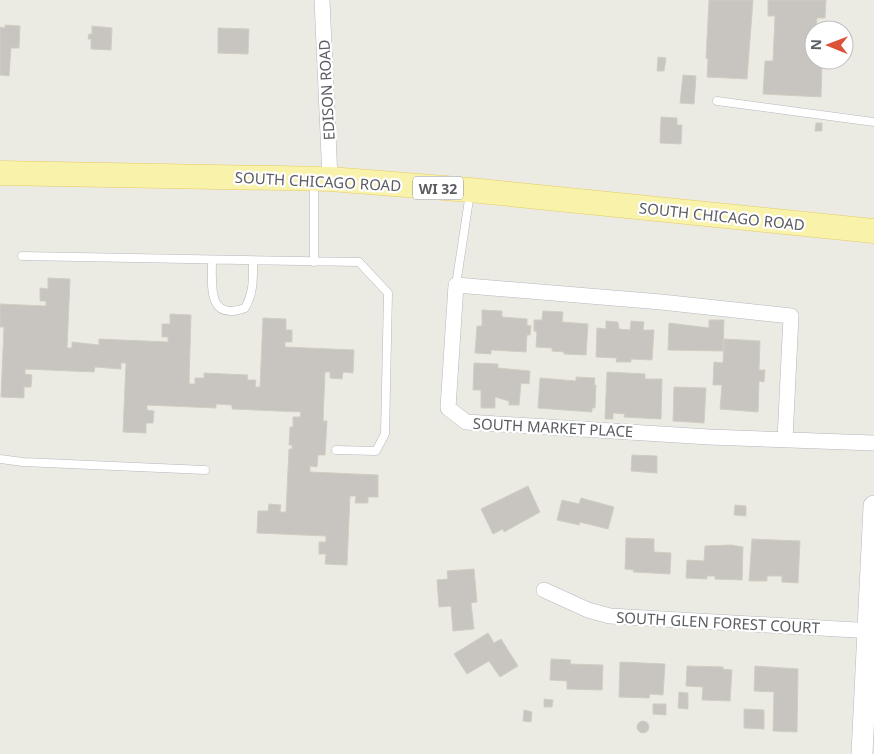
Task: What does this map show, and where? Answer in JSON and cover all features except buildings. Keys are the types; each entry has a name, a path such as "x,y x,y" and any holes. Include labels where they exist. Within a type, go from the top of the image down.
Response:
{"main road":[{"name":"SOUTH CHICAGO ROAD","path":"0,173 322,179 470,190 874,231"}],"street":[{"name":"EDISON ROAD","path":"322,0 322,179"},
{"name":"SOUTH MARKET PLACE","path":"456,285 448,408 466,422 874,443"},
{"path":"456,285 661,302 791,316 785,439"},
{"path":"862,754 871,631 874,506"},
{"name":"SOUTH GLEN FOREST COURT","path":"544,590 581,607 610,616 871,631"}],"lane":[{"path":"717,101 874,122"},
{"path":"314,262 322,179"},
{"name":"SOUTH MARKET PLACE","path":"456,285 470,190"},
{"path":"22,256 359,262 388,293 385,434 376,451 336,450"},
{"path":"212,260 212,297 217,305 226,311 236,311 245,308 253,286 253,261"},
{"path":"0,459 23,462 205,470"}]}
